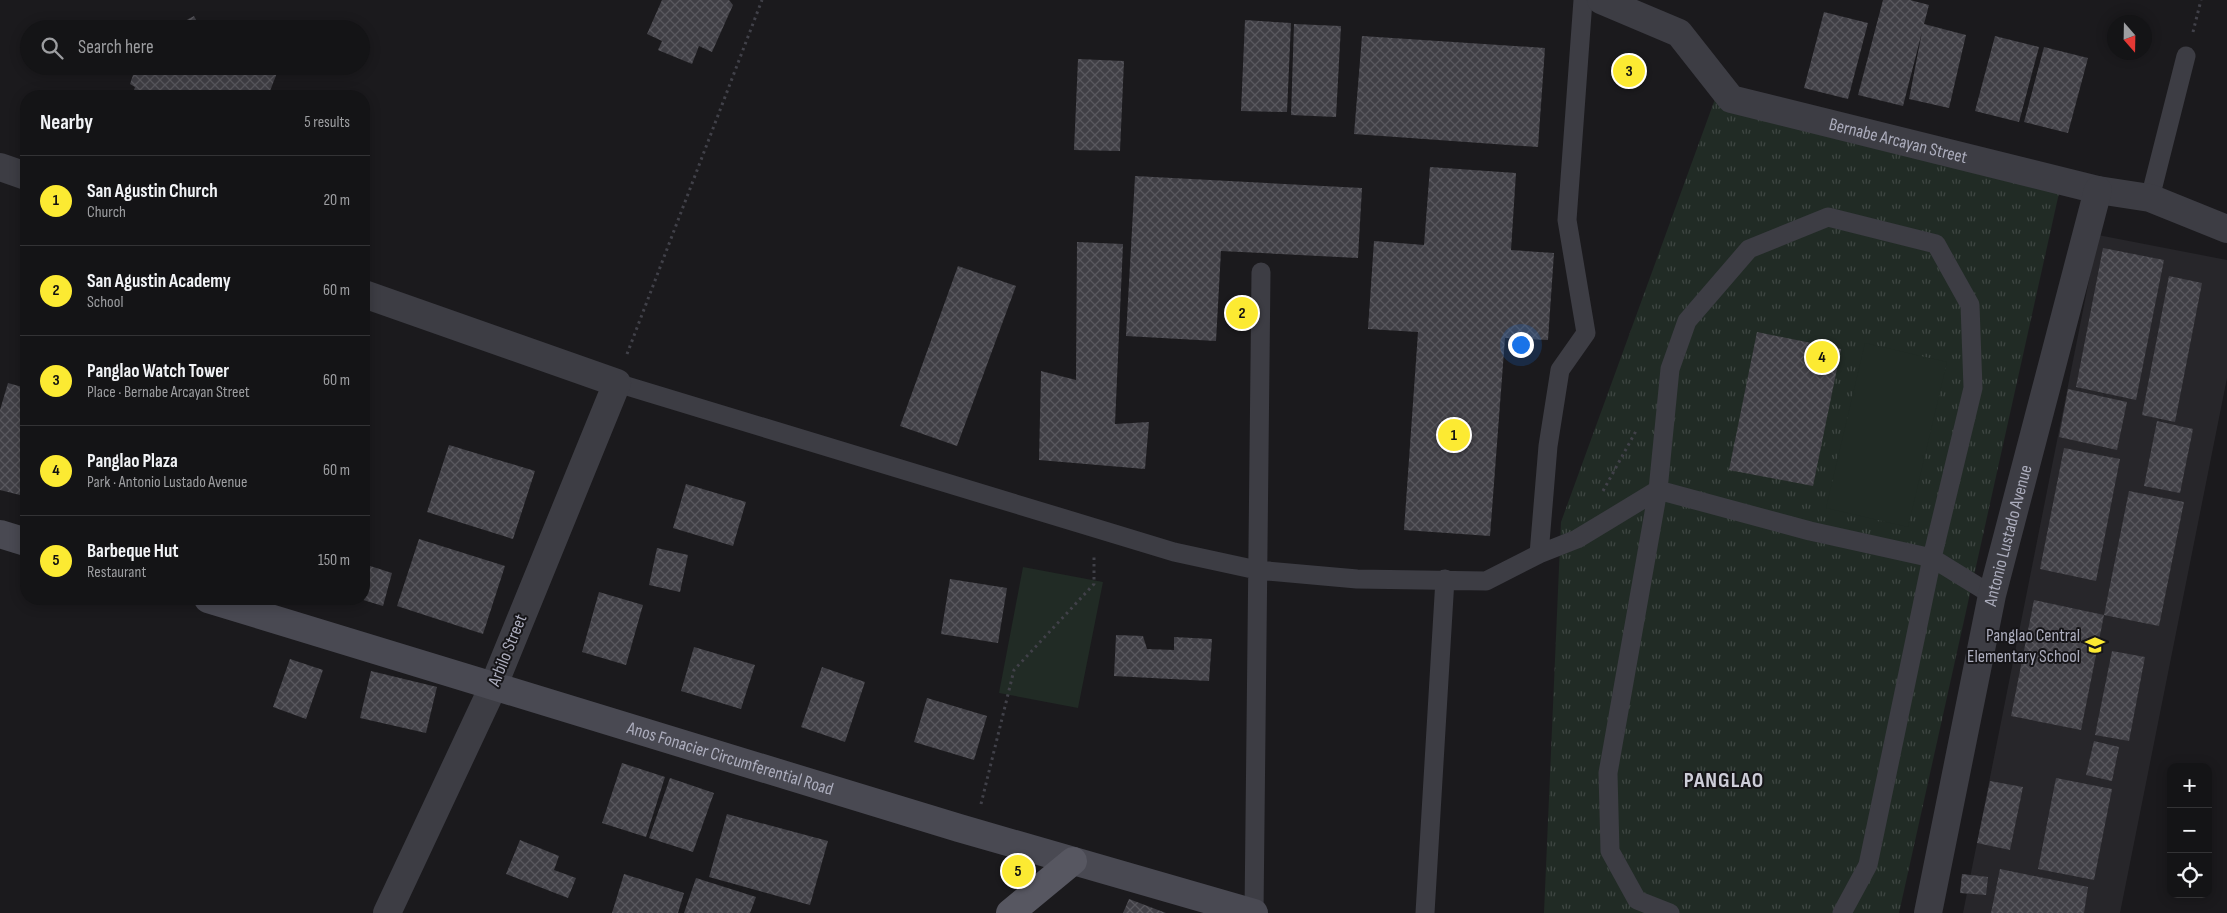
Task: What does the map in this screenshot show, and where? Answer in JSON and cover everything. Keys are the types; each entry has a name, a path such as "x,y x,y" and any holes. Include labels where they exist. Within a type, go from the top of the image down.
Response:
{"main road":[{"path":"0,534 20,540"},
{"name":"Anos Fonacier Circumferential Road","path":"227,605 974,833 1254,913"},
{"path":"1010,913 1073,861"}],"street":[{"name":"Bernabe Arcayan Street","path":"1601,0 1679,33 1731,99 2098,190 2150,198 2227,228"},
{"path":"0,167 20,174"},
{"name":"Antonio Lustado Avenue","path":"1928,913 1992,595 2098,190"},
{"path":"370,296 617,383"},
{"name":"Arbilo Street","path":"387,913 493,687 617,383"}],"lane":[{"path":"1539,554 1548,446 1560,370 1586,333 1567,220 1582,0"},
{"path":"2150,198 2186,56"},
{"path":"1670,913 1637,900 1610,851 1608,772 1658,490 1670,369 1687,321 1749,248 1828,217 1936,244 1970,306 1973,388 1932,558 1868,865 1842,913"},
{"path":"1254,913 1261,272"},
{"path":"617,383 1174,552 1257,570 1357,579 1486,580 1539,554 1577,540 1658,490 1810,531 1932,558 1992,595"},
{"path":"1425,913 1445,579"}],"path":[{"path":"617,383 762,0"},
{"path":"2186,56 2201,0"},
{"path":"1600,497 1638,429"},
{"path":"974,833 1014,670 1094,584 1093,528"}],"shaded area":[{"name":"Panglao Central Elementary School","path":"2098,235 2227,260 2227,378 2120,913 1963,913"}],"green space":[{"path":"1715,99 2059,193 1899,913 1544,913 1561,522"},
{"path":"1865,343 1947,362 1908,527 1826,508"},
{"path":"1023,567 1103,582 1078,708 999,693"}],"building":[{"path":"662,0 729,0 733,5 712,52 699,46 692,64 658,50 662,41 647,34"},
{"path":"1883,0 1910,0 1929,5 1924,24 1966,35 1949,108 1909,99 1922,32 1903,106 1858,95"},
{"path":"1824,12 1868,23 1848,99 1804,88"},
{"path":"194,16 196,20 187,20"},
{"path":"1245,20 1291,23 1287,112 1241,111"},
{"path":"1294,24 1341,26 1336,117 1291,115"},
{"path":"1362,36 1545,48 1538,147 1354,134"},
{"path":"1995,36 2039,47 2019,122 1975,111"},
{"path":"2044,47 2088,58 2068,133 2024,122"},
{"path":"1078,59 1124,61 1120,151 1074,150"},
{"path":"133,75 276,75 270,90 134,90 135,87 130,84"},
{"path":"1430,167 1516,173 1511,250 1554,253 1548,340 1505,338 1490,536 1404,530 1418,332 1368,329 1374,241 1424,245"},
{"path":"1135,176 1362,188 1358,258 1221,251 1216,341 1126,336"},
{"path":"1077,242 1123,244 1115,424 1149,422 1145,469 1039,460 1041,371 1076,380"},
{"path":"2103,248 2164,260 2136,400 2076,387"},
{"path":"958,266 1016,286 957,446 900,426"},
{"path":"2169,276 2202,283 2175,422 2142,415"},
{"path":"1757,332 1841,349 1813,486 1729,470"},
{"path":"8,383 20,386 20,495 0,490 0,410"},
{"path":"2068,389 2127,402 2117,450 2059,437"},
{"path":"2157,421 2193,429 2180,493 2144,486"},
{"path":"449,445 535,471 513,539 427,512"},
{"path":"2064,448 2120,459 2096,581 2040,569"},
{"path":"686,484 746,502 733,546 673,528"},
{"path":"2129,491 2184,502 2159,626 2104,615"},
{"path":"419,539 505,566 483,634 397,606"},
{"path":"657,548 688,555 680,592 649,585"},
{"path":"370,566 392,573 383,606 370,602"},
{"path":"950,579 1007,588 998,643 941,634"},
{"path":"599,592 643,605 626,665 582,652"},
{"path":"2034,600 2104,615 2081,730 2011,716"},
{"path":"1116,635 1143,636 1147,649 1174,650 1174,637 1212,639 1209,681 1114,676"},
{"path":"694,647 755,665 741,709 681,691"},
{"path":"2112,651 2145,657 2129,741 2095,735"},
{"path":"290,659 323,670 306,719 273,707"},
{"path":"822,667 865,682 845,742 801,727"},
{"path":"371,671 437,687 426,733 360,718"},
{"path":"927,698 987,716 974,760 914,742"},
{"path":"2094,741 2119,747 2112,781 2086,775"},
{"path":"622,763 665,777 646,837 602,823"},
{"path":"670,778 714,793 693,852 649,838"},
{"path":"2056,778 2112,789 2094,880 2038,869"},
{"path":"1990,781 2023,787 2010,850 1977,843"},
{"path":"727,814 828,841 810,905 709,877"},
{"path":"520,840 559,856 554,870 576,878 568,898 506,874"},
{"path":"2000,869 2088,887 2084,913 1991,913"},
{"path":"624,874 684,893 678,913 612,913"},
{"path":"1962,874 1988,877 1986,895 1960,893"},
{"path":"696,878 756,897 750,913 684,913"},
{"path":"1129,899 1166,913 1123,913"}],"place":[{"name":"Panglao Watch Tower","path":"1629,71"},
{"name":"San Agustin Academy","path":"1242,313"},
{"name":"Panglao Plaza","path":"1822,357"},
{"name":"San Agustin Church","path":"1454,435"},
{"name":"Panglao Central Elementary School","path":"2095,645"},
{"name":"Barbeque Hut","path":"1018,871"}],"district":[{"name":"PANGLAO","path":"1724,779"}]}
